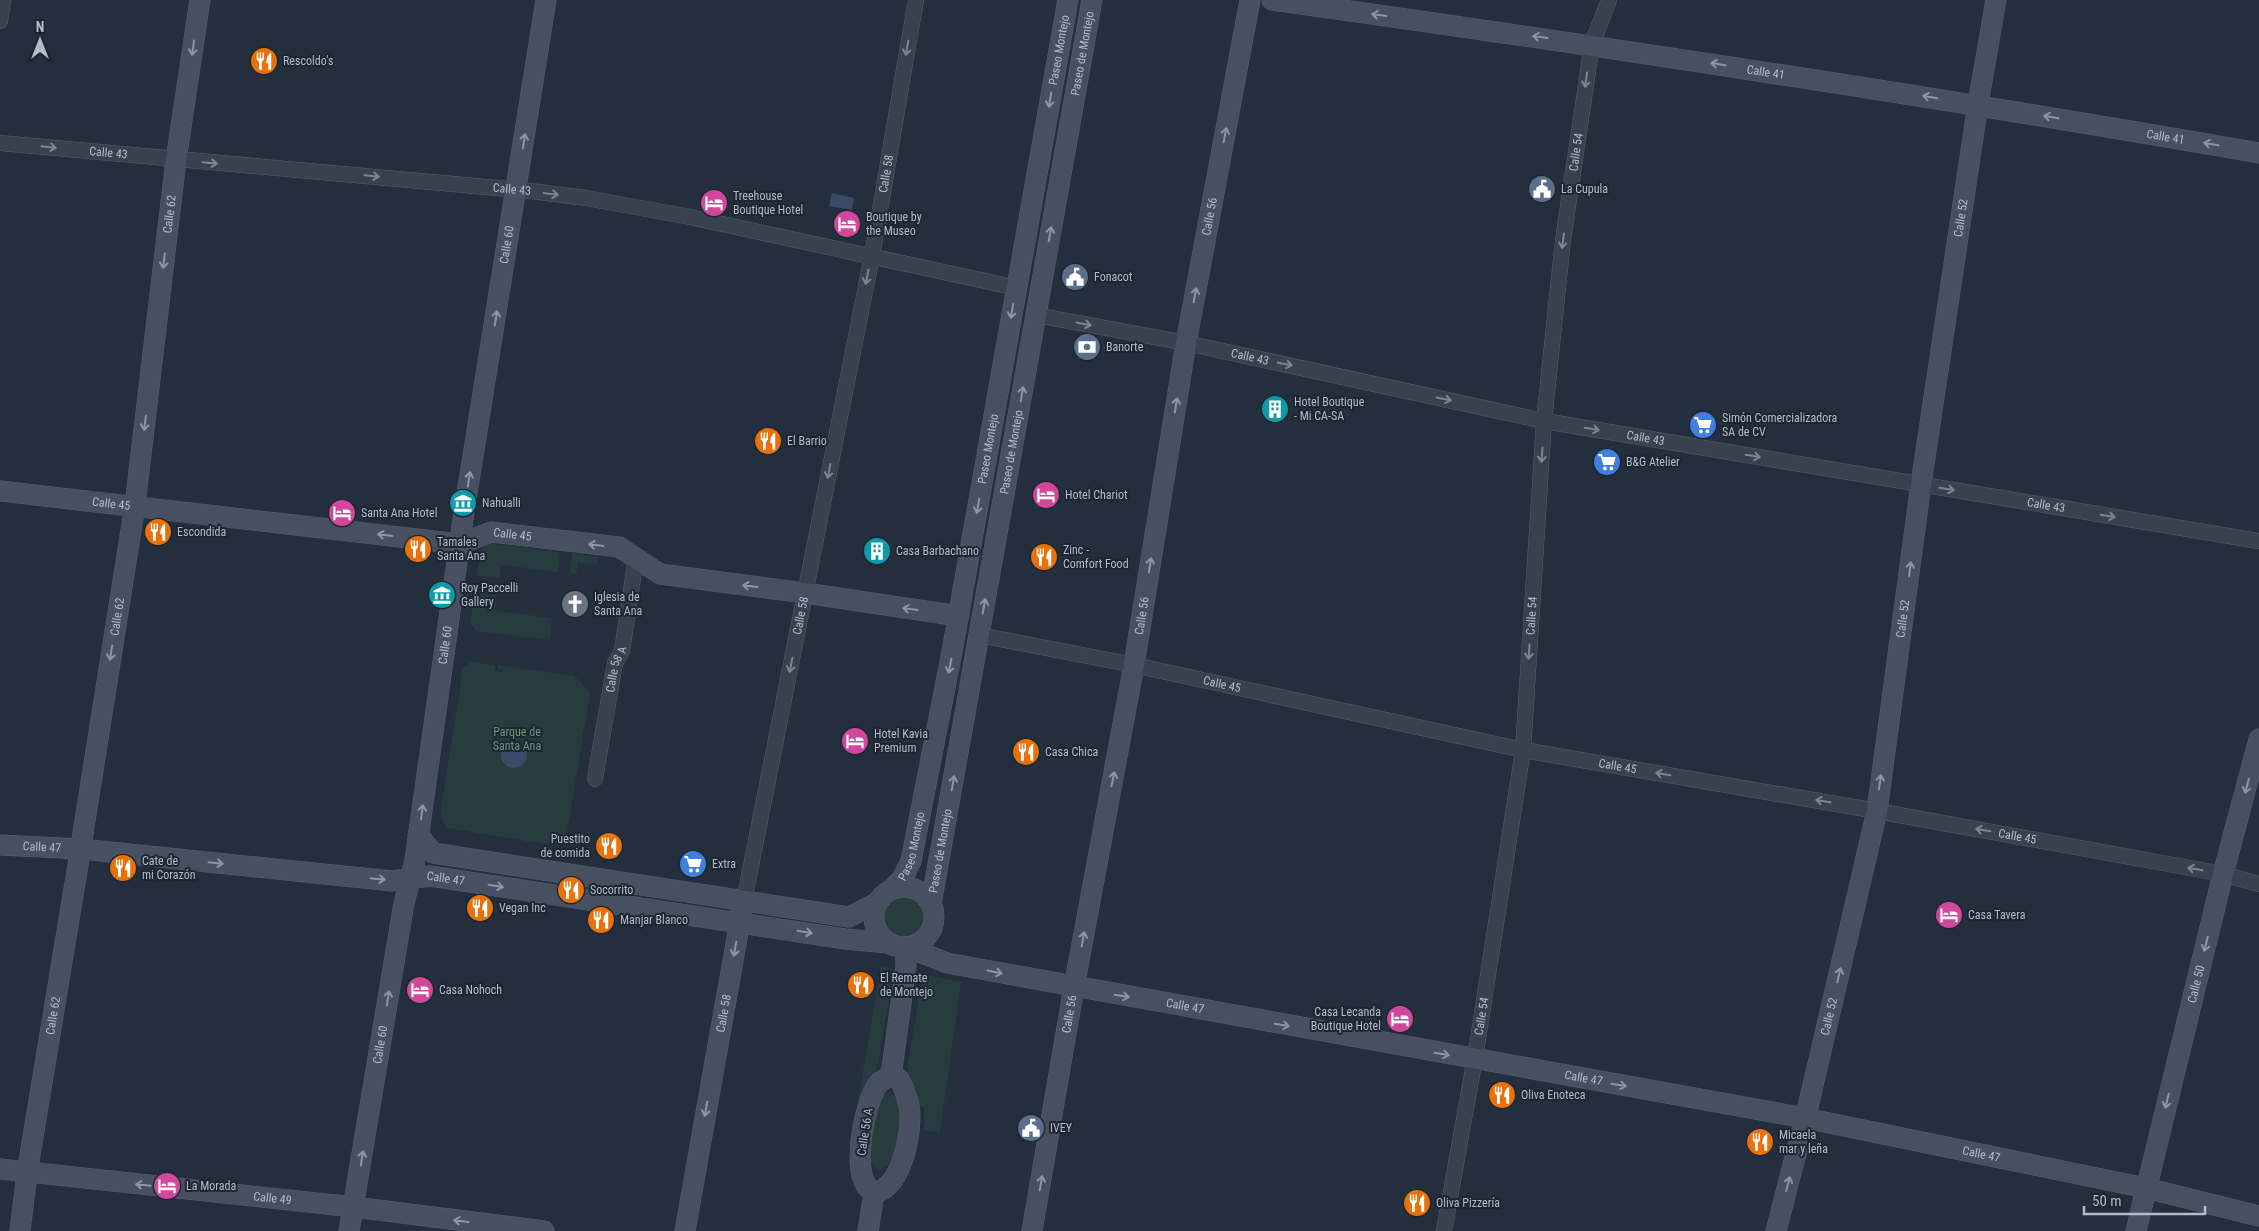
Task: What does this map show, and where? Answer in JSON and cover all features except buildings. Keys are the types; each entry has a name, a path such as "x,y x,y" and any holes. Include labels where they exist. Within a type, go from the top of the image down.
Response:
{"main road":[{"name":"Calle 62","path":"20,1231 27,1172 81,849 135,505 176,160 200,0"},
{"name":"Calle 60","path":"350,1231 418,835 460,544 546,0"},
{"name":"Paseo Montejo","path":"884,896 902,879 911,861 959,616 1068,0"},
{"name":"Paseo de Montejo","path":"932,904 1092,0"},
{"name":"Calle 56","path":"1032,1231 1074,987 1134,665 1186,343 1250,0"},
{"name":"Calle 41","path":"1272,0 1592,44 1978,104 2259,153"},
{"name":"Calle 52","path":"1776,1231 1805,1118 1877,811 1921,484 1978,104 1996,0"},
{"name":"Calle 45","path":"0,490 460,544 492,532 619,548 660,574 959,616"},
{"name":"Calle 50","path":"2136,1231 2223,874 2259,739"},
{"name":"Calle 47","path":"418,835 433,853 849,917 884,896"},
{"name":"Calle 47","path":"0,845 81,849 392,881 430,876 900,946 947,963 1474,1060 1805,1118 2146,1188 2259,1216"},
{"path":"868,1231 874,1193 883,1190 892,1183 903,1159 910,1115 908,1101 902,1084 899,1079 891,1076 906,966 900,946 877,932 874,917 884,896 900,887 919,891 932,904 934,912 932,929 922,941 900,946"},
{"path":"684,914 688,892"},
{"name":"Calle 58","path":"685,1231 744,901"},
{"name":"Calle 56 A","path":"874,1193 867,1186 862,1175 861,1140 868,1106 874,1092 879,1083 891,1076"},
{"name":"Calle 49","path":"0,1169 354,1206 544,1231"}],"street":[{"path":"0,21 3,0"},
{"name":"Calle 58","path":"744,901 872,256 916,0"},
{"name":"Calle 54","path":"1444,1231 1474,1060 1523,750 1544,421 1563,240 1592,44 1609,0"},
{"name":"Calle 43","path":"0,143 586,198 690,217 1017,288"},
{"name":"Calle 43","path":"1036,314 1186,343 1544,421 2259,541"},
{"name":"Calle 58 A","path":"595,779 615,663 622,651 636,558"},
{"name":"Calle 45","path":"980,635 1134,665 1523,750 1877,811 2223,874 2259,884"}],"green space":[{"path":"488,543 560,552 558,572 501,565 499,578 477,575 481,550"},
{"path":"572,553 598,557 597,565 578,563 576,574 570,573"},
{"path":"475,593 497,596 495,611 552,618 550,640 476,631 470,623"},
{"name":"Parque de Santa Ana","path":"471,662 495,665 495,671 503,672 503,670 498,669 498,665 575,676 575,680 577,678 590,693 566,837 557,846 447,828 440,816 463,668"},
{"path":"908,895 916,898 922,904 925,916 922,928 916,934 900,937 892,934 886,928 883,912 886,904 892,898"},
{"path":"881,966 894,969 878,1064 853,1130"},
{"path":"923,974 961,982 940,1133 924,1130 924,1107 919,1106 917,1091 907,1068"},
{"path":"888,1093 896,1096 902,1113 895,1155 888,1166 878,1170 868,1159 872,1122 878,1104 882,1097"}],"water":[{"path":"832,193 854,198 852,210 829,206"},
{"path":"514,742 523,746 527,755 523,764 514,768 505,764 501,755 505,746"}],"place":[{"name":"Rescoldo’s","path":"264,61"},
{"name":"La Cupula","path":"1542,189"},
{"name":"Treehouse Boutique Hotel","path":"714,203"},
{"name":"Boutique by the Museo","path":"847,224"},
{"name":"Fonacot","path":"1075,277"},
{"name":"Banorte","path":"1087,347"},
{"name":"Hotel Boutique - Mi CA-SA","path":"1275,409"},
{"name":"Simón Comercializadora SA de CV","path":"1703,425"},
{"name":"El Barrio","path":"768,441"},
{"name":"B&G Atelier","path":"1607,462"},
{"name":"Hotel Chariot","path":"1046,495"},
{"name":"Nahualli","path":"463,503"},
{"name":"Santa Ana Hotel","path":"342,513"},
{"name":"Escondida","path":"158,532"},
{"name":"Tamales Santa Ana","path":"418,549"},
{"name":"Casa Barbachano","path":"877,551"},
{"name":"Zinc - Comfort Food","path":"1044,557"},
{"name":"Roy Paccelli Gallery","path":"442,595"},
{"name":"Iglesia de Santa Ana","path":"575,604"},
{"name":"Hotel Kavia Premium","path":"855,741"},
{"name":"Casa Chica","path":"1026,752"},
{"name":"Puestito de comida","path":"609,846"},
{"name":"Extra","path":"693,864"},
{"name":"Cate de mi Corazón","path":"123,868"},
{"name":"Socorrito","path":"571,890"},
{"name":"Vegan Inc","path":"480,908"},
{"name":"Casa Tavera","path":"1949,915"},
{"name":"Manjar Blanco","path":"601,920"},
{"name":"El Remate de Montejo","path":"861,985"},
{"name":"Casa Nohoch","path":"420,990"},
{"name":"Casa Lecanda Boutique Hotel","path":"1400,1019"},
{"name":"Oliva Enoteca","path":"1502,1095"},
{"name":"IVEY","path":"1031,1128"},
{"name":"Micaela mar y leña","path":"1760,1142"},
{"name":"La Morada","path":"167,1186"},
{"name":"Oliva Pizzería","path":"1417,1203"}]}
